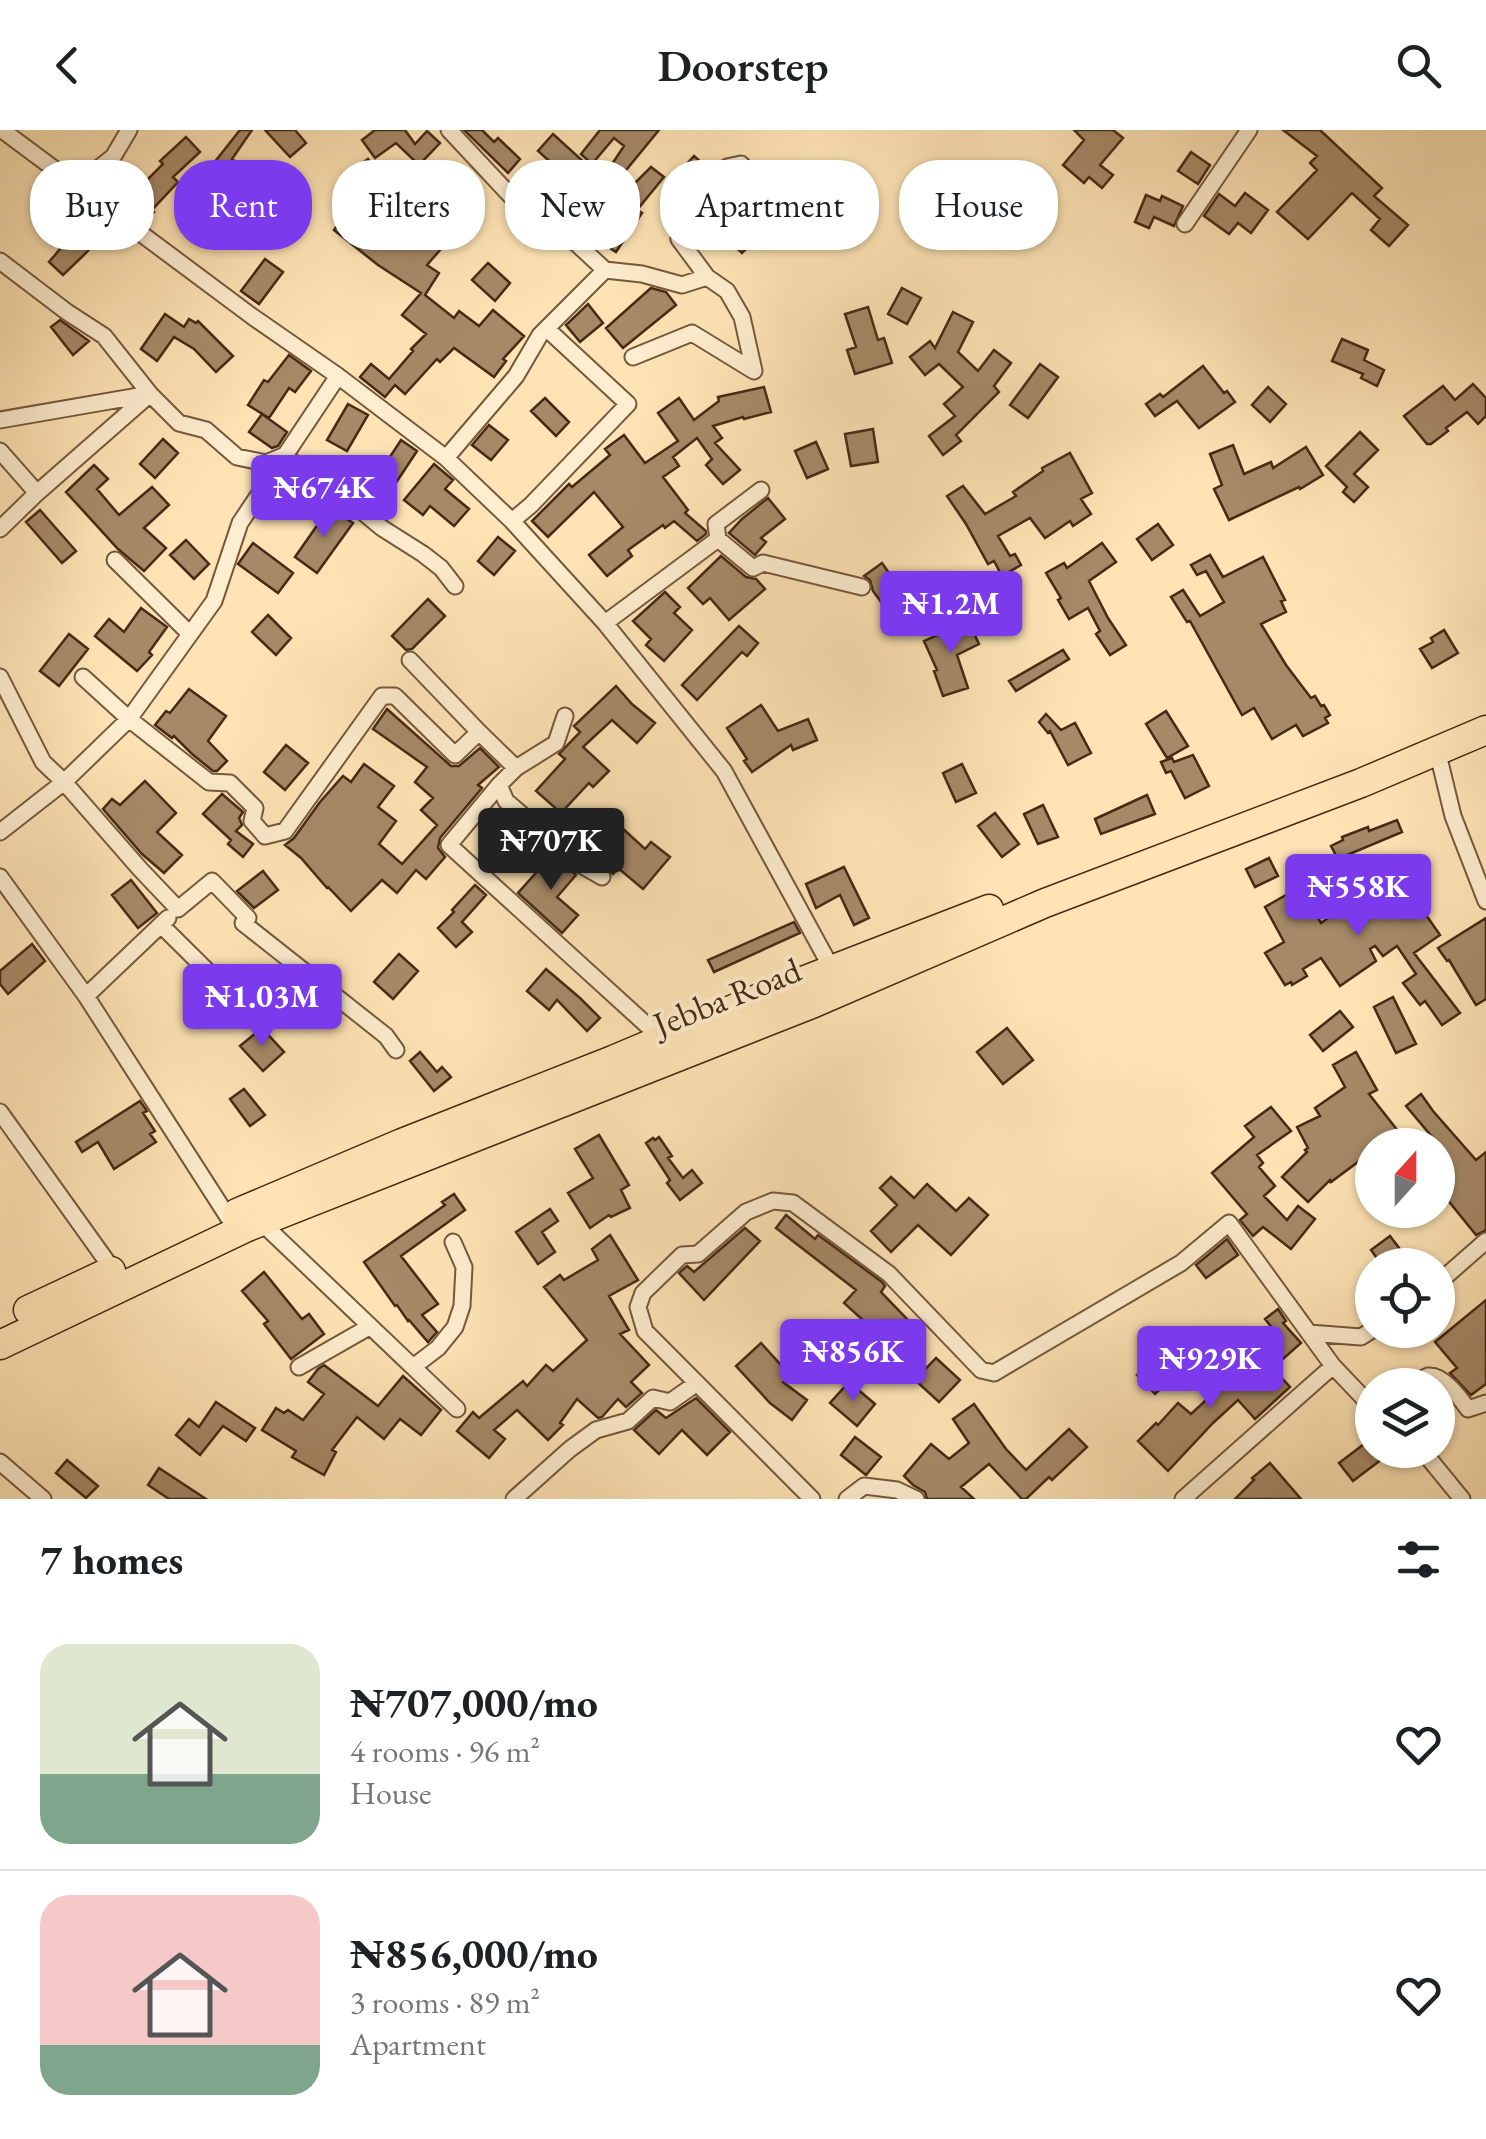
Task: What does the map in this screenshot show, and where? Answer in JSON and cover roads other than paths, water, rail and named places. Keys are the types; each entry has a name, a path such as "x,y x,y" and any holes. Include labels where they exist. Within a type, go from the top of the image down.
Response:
{"highway":[{"path":"0,1324 228,1217 402,1143 832,968 1085,874 1486,714"},
{"name":"Jebba Road","path":"0,1344 245,1228 814,1004 1045,903 1361,783 1486,730"}],"street":[{"path":"2,130 42,160"},
{"path":"108,160 130,130"},
{"path":"449,130 522,208 578,244 605,270 642,274 682,285 707,276"},
{"path":"1185,224 1248,130"},
{"path":"154,244 446,458 512,522 605,623 724,771 832,968"},
{"path":"633,357 692,333 754,371 742,318 727,291 707,276 687,250"},
{"path":"0,262 104,336 150,394 179,423 206,430 237,457 266,463 284,456"},
{"path":"446,458 516,376 540,336 605,270"},
{"path":"512,522 628,404 547,329"},
{"path":"0,832 64,782 129,719 214,601 240,523 338,376"},
{"path":"0,420 150,394"},
{"path":"0,529 150,394"},
{"path":"0,451 37,493"},
{"path":"284,456 424,554 442,568 455,586"},
{"path":"761,490 716,524 718,540 753,568 764,563 862,587"},
{"path":"605,623 718,540"},
{"path":"115,560 190,634"},
{"path":"410,660 516,768"},
{"path":"0,677 43,762 178,909"},
{"path":"83,677 209,782 230,783 255,808 252,821 266,836 285,831 382,696 394,696 455,754 479,732"},
{"path":"566,716 556,743 516,768 450,845 662,1039"},
{"path":"1437,750 1453,816 1486,901"},
{"path":"499,785 506,801 578,862 602,877"},
{"path":"0,877 86,996 228,1217"},
{"path":"86,996 212,881 248,918 243,923 386,1036 396,1050"},
{"path":"161,925 256,1020"},
{"path":"0,1112 113,1270"},
{"path":"812,1499 645,1331 638,1307 643,1293 682,1255 698,1254 746,1212 773,1201 793,1204 889,1274 981,1370 994,1373 1181,1262 1230,1223 1333,1366 1355,1389"},
{"path":"262,1223 457,1409"},
{"path":"1455,1268 1486,1241"},
{"path":"413,1368 455,1328 462,1306 464,1268 453,1242"},
{"path":"299,1367 369,1328"},
{"path":"1309,1333 1355,1337"},
{"path":"1183,1499 1333,1366"},
{"path":"514,1499 596,1430 628,1422 654,1398 670,1402 697,1384"},
{"path":"1455,1391 1468,1409 1486,1403"},
{"path":"0,1462 43,1499"},
{"path":"1437,1468 1462,1499"},
{"path":"847,1499 864,1486 897,1490 916,1499"}]}
